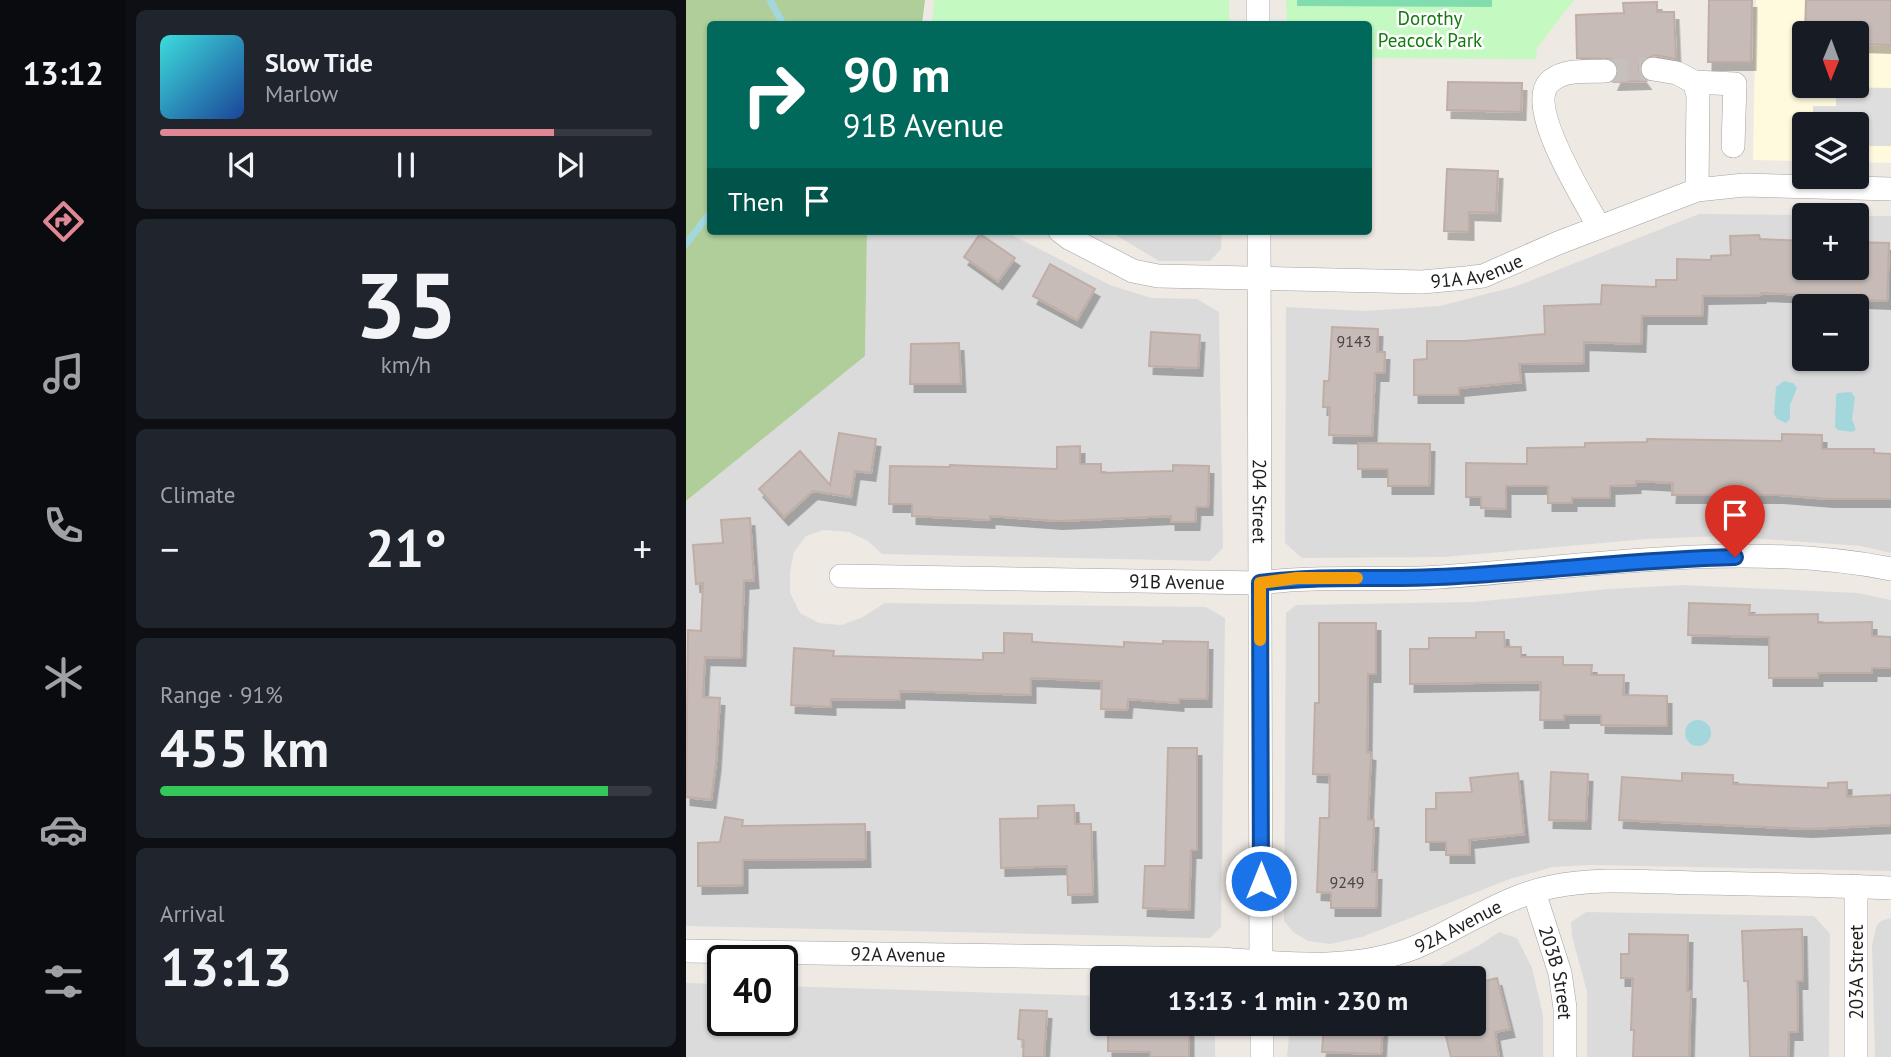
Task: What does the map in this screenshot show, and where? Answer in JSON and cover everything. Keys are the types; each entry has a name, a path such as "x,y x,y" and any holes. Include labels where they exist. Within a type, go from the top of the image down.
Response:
{"street":[{"path":"1258,0 1258,21"},
{"path":"1653,69 1677,73 1695,82 1735,84 1733,146"},
{"path":"1600,227 1545,122 1544,92 1550,81 1569,72 1605,71"},
{"path":"1695,82 1698,96 1697,190"},
{"name":"91A Avenue","path":"1067,235 1133,271 1158,276 1422,282 1483,276 1697,190 1744,185 1891,189"},
{"name":"204 Street","path":"1259,235 1261,966"},
{"name":"91B Avenue","path":"841,576 1260,583 1297,578 1436,577 1667,558 1825,559 1891,569"},
{"name":"92A Avenue","path":"1304,966 1350,963 1415,947 1495,906 1552,887 1614,881 1891,888"},
{"name":"203A Street","path":"1856,886 1856,1057"},
{"name":"203B Street","path":"1534,892 1560,973 1565,1008 1565,1057"},
{"name":"92A Avenue","path":"686,951 1222,959 1247,966"},
{"path":"1262,1036 1262,1057"}],"shaded area":[{"path":"1756,0 1891,0 1891,163 1869,162 1869,112 1792,112 1792,161 1753,160"},
{"path":"1869,88 1891,88 1891,146 1869,146 1869,112 1813,112 1813,106 1836,106 1836,98 1869,98"},
{"path":"1699,214 1792,215 1792,280 1869,280 1869,216 1891,216 1891,553 1861,546 1721,536 1647,539 1444,557 1302,558 1285,543 1286,307 1365,311 1440,306 1517,286"},
{"path":"867,235 1012,235 1110,285 1151,298 1197,299 1219,312 1223,548 1210,561 882,554 868,541 849,532 824,530 806,536 794,552 790,572 790,593 800,613 819,623 841,625 861,618 885,603 1206,607 1225,618 1221,927 1210,938 686,926 686,501 865,356"},
{"path":"1116,235 1222,235 1221,249 1210,261 1159,261"},
{"path":"1683,585 1858,593 1891,600 1891,871 1591,865 1553,867 1510,879 1362,937 1330,944 1308,941 1293,932 1284,921 1286,613 1296,605 1473,602"},
{"path":"1586,912 1814,916 1830,934 1829,1057 1587,1057 1587,992 1572,936 1571,922"},
{"path":"1891,918 1891,1057 1875,1057 1872,945 1877,925"},
{"path":"1499,932 1517,938 1532,968 1543,1015 1543,1057 1287,1057 1289,1036 1486,1036 1486,966 1439,966"},
{"path":"686,983 707,984 707,1036 798,1036 798,986 1090,996 1090,1036 1215,1036 1215,1057 686,1057"}],"green space":[{"path":"686,0 925,0 922,21 707,21 707,235 867,235 865,356 686,501"},
{"path":"934,0 1229,0 1229,21 932,21"},
{"name":"Dorothy Peacock Park","path":"1286,0 1574,0 1537,48 1536,59 1372,58 1372,21 1287,21"},
{"path":"1297,0 1492,0 1492,7 1297,6"}],"water":[{"path":"1784,381 1793,383 1797,388 1790,405 1790,419 1786,423 1777,419 1774,414 1776,387"},
{"path":"1851,392 1855,397 1852,419 1856,430 1838,430 1835,427 1836,395"},
{"path":"1698,720 1707,724 1711,733 1707,742 1698,746 1689,742 1685,733 1689,724"}],"building":[{"path":"1709,0 1752,0 1751,62 1708,62"},
{"path":"1806,0 1891,0 1891,45 1869,44 1869,21 1805,21"},
{"path":"1657,2 1657,12 1674,12 1676,59 1655,55 1643,60 1639,66 1640,73 1646,81 1614,82 1619,70 1612,59 1577,58 1576,15 1624,13 1623,3"},
{"path":"1448,82 1522,83 1521,112 1447,110"},
{"path":"1447,169 1498,171 1496,213 1469,212 1469,232 1444,231"},
{"path":"981,235 1015,258 998,281 964,257"},
{"path":"1759,235 1760,239 1792,240 1792,280 1869,280 1869,242 1889,243 1887,301 1869,300 1869,294 1761,293 1703,296 1702,316 1642,316 1641,344 1584,342 1584,363 1519,364 1521,382 1459,388 1459,395 1414,395 1414,360 1427,359 1427,341 1464,341 1545,334 1544,306 1601,304 1602,285 1656,287 1656,280 1677,280 1677,259 1711,260 1711,256 1731,255 1730,236"},
{"path":"1050,264 1095,289 1077,320 1033,296"},
{"path":"1332,327 1378,329 1377,352 1385,352 1384,373 1375,373 1372,436 1329,435 1330,407 1323,407 1324,381 1329,381"},
{"path":"1151,332 1200,335 1198,368 1149,366"},
{"path":"959,343 961,384 910,384 911,344"},
{"path":"839,433 876,439 871,473 855,471 851,497 813,491 784,517 759,489 800,451 830,485"},
{"path":"1782,434 1822,435 1822,449 1874,449 1874,453 1891,454 1891,499 1672,495 1673,483 1636,481 1636,485 1610,486 1610,498 1572,498 1572,503 1548,503 1548,486 1506,486 1506,509 1481,508 1481,497 1466,497 1466,463 1527,464 1527,448 1585,447 1585,443 1647,442 1647,439 1782,441"},
{"path":"1358,443 1430,444 1429,486 1388,486 1388,469 1358,469"},
{"path":"1080,446 1080,464 1101,464 1101,473 1173,471 1173,465 1209,466 1208,507 1196,507 1195,522 1171,522 1171,516 1058,521 990,516 990,520 912,516 912,504 889,504 890,466 1057,469 1057,447"},
{"path":"750,518 754,580 744,581 741,658 705,657 703,697 720,698 711,800 686,797 688,630 701,631 703,583 696,584 693,545 723,543 721,520"},
{"path":"1689,603 1750,605 1749,615 1818,614 1818,623 1872,622 1872,636 1891,637 1891,668 1872,668 1872,673 1818,673 1818,678 1769,678 1769,637 1688,635"},
{"path":"1319,623 1376,623 1376,674 1368,674 1367,752 1371,753 1368,820 1374,820 1372,872 1377,872 1376,908 1331,908 1331,893 1317,892 1320,818 1329,818 1330,775 1313,774 1315,703 1319,703"},
{"path":"1476,632 1504,632 1505,647 1521,647 1521,657 1563,657 1563,665 1592,665 1591,675 1624,675 1623,695 1667,696 1667,726 1601,725 1601,715 1564,715 1564,720 1540,720 1541,682 1410,684 1410,649 1429,649 1429,638 1476,638"},
{"path":"1004,633 1032,634 1032,642 1124,647 1124,642 1208,642 1207,699 1179,699 1179,703 1128,699 1127,710 1101,709 1102,681 1031,678 1031,695 900,691 900,700 831,699 831,707 791,705 794,648 834,651 833,656 983,660 983,653 1004,653"},
{"path":"1168,748 1197,748 1197,850 1191,850 1189,910 1143,908 1145,866 1165,866"},
{"path":"1551,772 1588,774 1586,821 1549,820"},
{"path":"1518,773 1524,834 1469,840 1470,855 1446,855 1446,842 1426,842 1426,809 1436,809 1436,793 1472,792 1470,778"},
{"path":"1682,773 1733,775 1733,784 1828,788 1828,783 1847,782 1847,797 1891,795 1891,825 1808,829 1619,820 1622,777 1682,781"},
{"path":"1074,805 1075,824 1091,824 1093,894 1068,895 1067,866 1001,868 1000,819 1038,818 1038,806"},
{"path":"725,817 743,820 742,826 865,824 866,859 743,860 743,885 698,886 698,843 720,842"},
{"path":"1802,929 1803,981 1797,981 1798,1032 1789,1032 1788,1057 1750,1057 1748,981 1744,981 1742,931"},
{"path":"1629,934 1688,935 1687,991 1691,991 1689,1057 1633,1057 1633,978 1621,978 1621,954 1629,954"},
{"path":"1497,978 1510,1029 1495,1032 1499,1057 1451,1057 1446,1036 1486,1036 1486,981"},
{"path":"1020,1010 1047,1011 1044,1057 1023,1057 1024,1040 1018,1039"},
{"path":"1108,1036 1189,1036 1189,1057 1150,1057 1150,1052 1108,1051"},
{"path":"1323,1036 1382,1036 1381,1054 1322,1052"}],"waterway":[{"path":"770,0 781,21"},
{"path":"686,244 707,217"}],"tunnel":[{"path":"1605,71 1653,69"}],"slow traffic":[{"path":"1260,640 1260,583 1297,578 1357,578"}],"route":[{"path":"1261,881 1260,583 1297,578 1436,577 1667,558 1735,557"}]}
